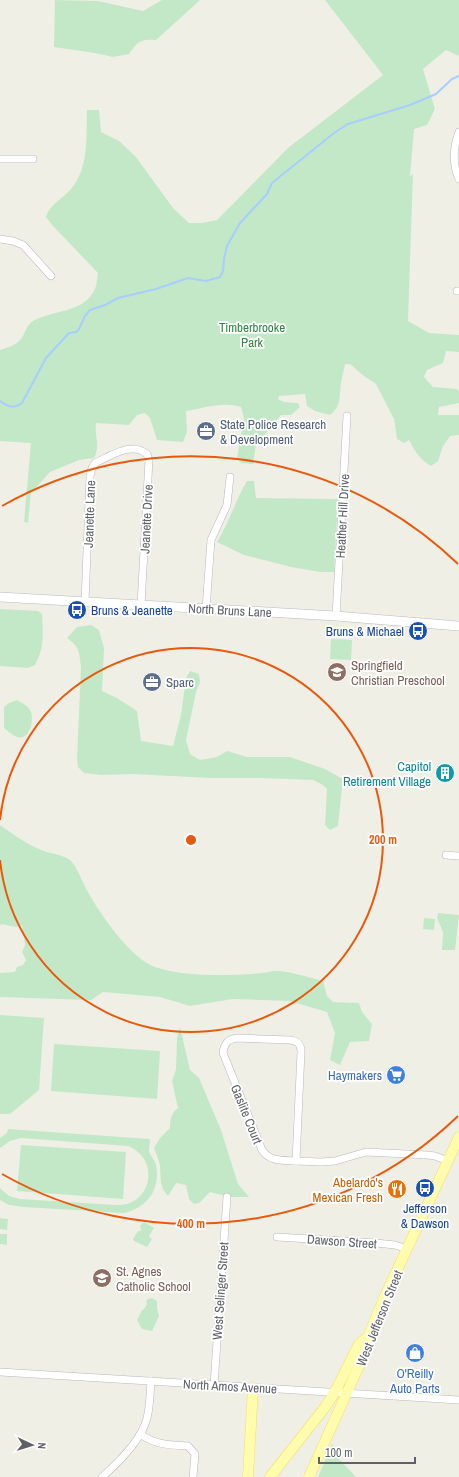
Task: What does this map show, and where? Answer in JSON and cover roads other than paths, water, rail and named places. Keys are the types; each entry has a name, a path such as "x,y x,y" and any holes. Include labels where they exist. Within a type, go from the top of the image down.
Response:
{"main road":[{"name":"North Bruns Lane","path":"0,597 336,616 459,626"},
{"name":"West Jefferson Street","path":"309,1477 366,1350 368,1337 459,1137"},
{"path":"270,1477 317,1418 335,1392 359,1344 368,1337"},
{"path":"248,1477 253,1388"}],"street":[{"path":"459,132 454,145 454,162 459,179"},
{"path":"0,159 33,159"},
{"path":"0,239 13,241 23,245 51,276"},
{"name":"Heather Hill Drive","path":"336,616 347,416"},
{"name":"Jeanette Lane","path":"85,602 90,476 92,468 95,463 129,448"},
{"name":"Jeanette Drive","path":"129,448 144,451 149,460 141,605"},
{"path":"206,609 211,540 227,505 230,478"},
{"path":"446,855 459,856"},
{"name":"Gaslite Court","path":"237,1038 290,1040 298,1043 300,1046 301,1052 296,1161 272,1159 262,1150 223,1053 225,1044 229,1040 237,1038"},
{"path":"296,1161 335,1161 358,1153 377,1152 435,1156 448,1161"},
{"name":"West Selinger Street","path":"214,1386 227,1197"},
{"name":"Dawson Street","path":"276,1237 376,1243 395,1245 408,1249"},
{"name":"North Amos Avenue","path":"0,1372 459,1400"},
{"path":"103,1477 127,1451 140,1434 147,1418 151,1381"},
{"path":"140,1434 150,1441 162,1444 188,1446 197,1453 193,1477"}],"waterway":[{"path":"0,401 11,406 16,406 22,403 46,358 69,333 76,332 79,329 85,316 90,310 105,305 118,298 156,289 188,278 206,281 220,277 223,271 227,246 240,223 267,194 272,183 334,133 348,124 410,105 436,94 452,79 459,76"}],"place":[{"name":"State Police Research & Development","path":"206,431"},
{"name":"Bruns & Jeanette","path":"77,610"},
{"name":"Bruns & Michael","path":"418,631"},
{"name":"Springfield Christian Preschool","path":"337,672"},
{"name":"Sparc","path":"152,682"},
{"name":"Capitol Retirement Village","path":"445,773"},
{"name":"Haymakers","path":"396,1075"},
{"name":"Jefferson & Dawson","path":"425,1188"},
{"name":"Abelardo's Mexican Fresh","path":"397,1189"},
{"name":"St. Agnes Catholic School","path":"102,1278"},
{"name":"O'Reilly Auto Parts","path":"415,1353"}],"park label":[{"name":"Timberbrooke Park","path":"252,334"}]}
